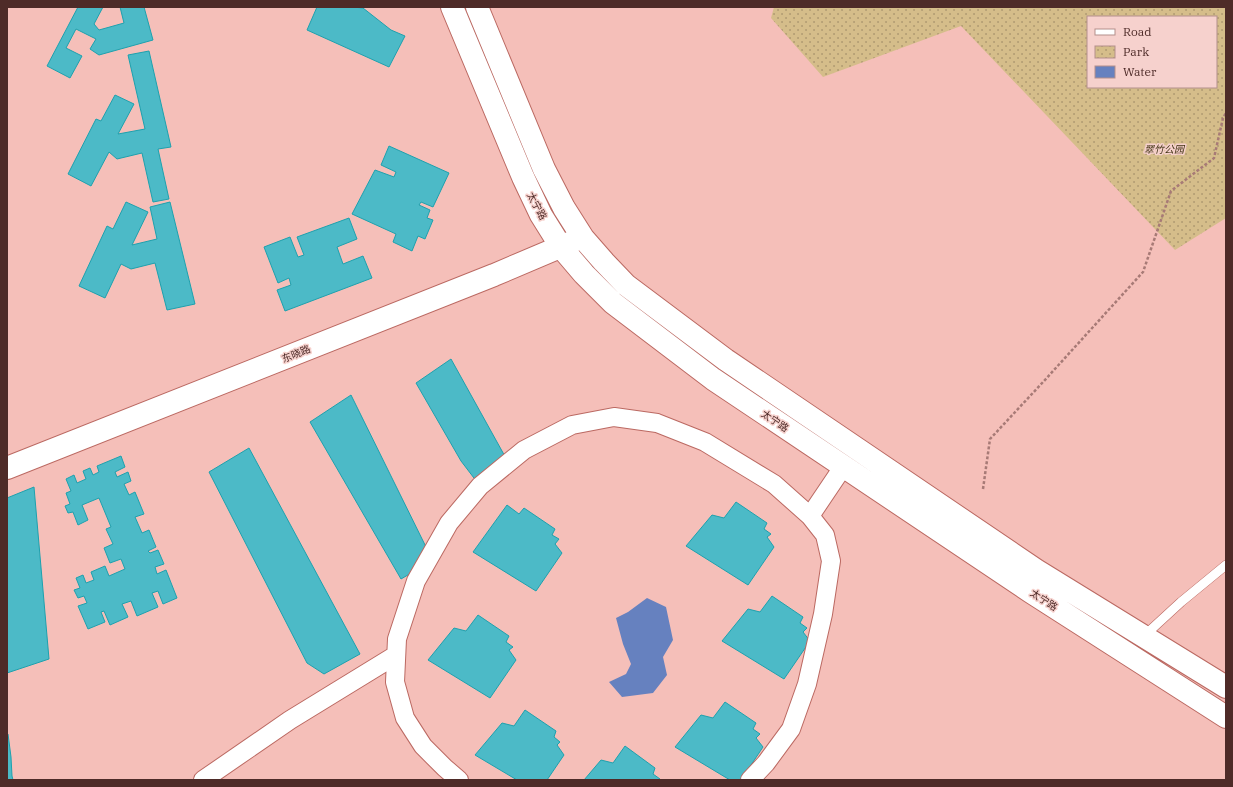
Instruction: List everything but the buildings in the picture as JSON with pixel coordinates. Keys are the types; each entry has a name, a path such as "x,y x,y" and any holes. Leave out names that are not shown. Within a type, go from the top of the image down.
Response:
{"main road":[{"name":"太宁路","path":"452,7 522,177 541,215 561,247 584,274 614,303 713,379 843,467 1038,596 1226,717"},
{"path":"477,7 544,169 564,208 584,238 626,285 726,360 1036,570 1226,687"},
{"name":"东晓路","path":"7,468 584,238"}],"street":[{"path":"459,780 423,746 405,718 395,682 397,639 416,582 449,523 480,486 524,450 572,425 614,416 657,423 705,442 774,484 810,516 825,535 831,561 823,614 807,684 791,729 766,763 750,780"},
{"path":"810,516 843,467"},
{"path":"203,780 290,720 396,655"}],"lane":[{"path":"1144,637 1181,602 1226,565"}],"path":[{"path":"983,489 990,439 1143,272 1171,191 1214,158 1223,118 1226,113"}],"green space":[{"name":"翠竹公园","path":"774,7 1226,7 1226,218 1175,250 961,26 823,77 771,18"}],"water":[{"path":"647,598 666,607 673,640 663,657 667,675 653,693 622,697 609,682 626,674 631,664 623,644 616,618 628,612"}]}
